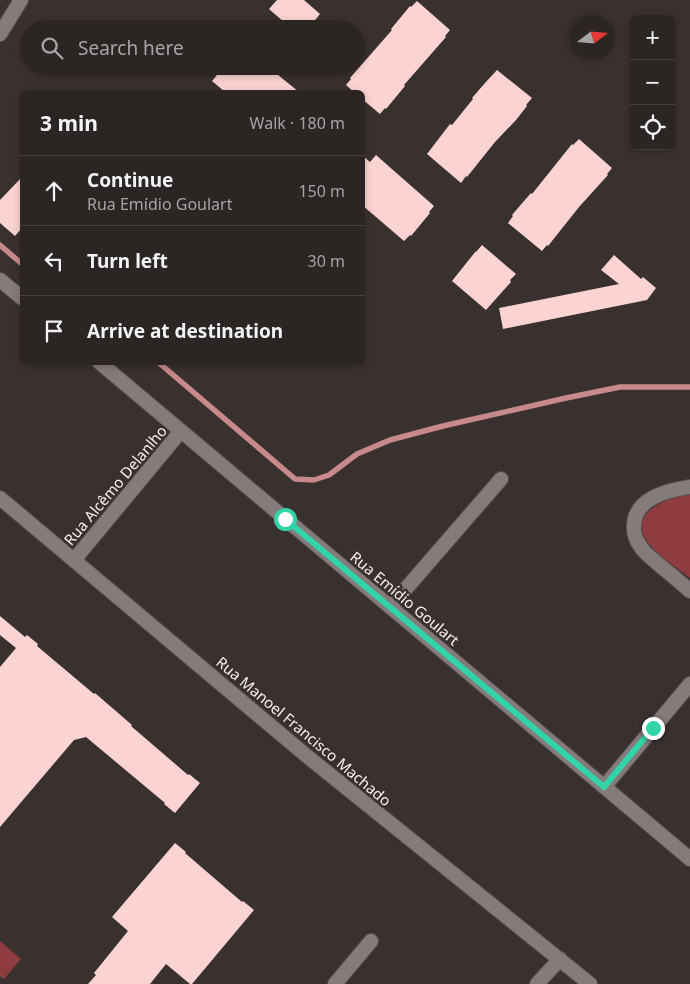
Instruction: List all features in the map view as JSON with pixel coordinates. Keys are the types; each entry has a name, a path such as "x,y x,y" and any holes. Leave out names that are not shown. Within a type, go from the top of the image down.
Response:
{"street":[{"path":"0,34 21,0"},
{"path":"0,280 20,296"},
{"name":"Rua Emídio Goulart","path":"103,365 690,859"},
{"name":"Rua Alcêmo Delanlho","path":"74,560 181,431"},
{"path":"390,607 501,479"},
{"path":"690,487 656,496 644,504 638,511 634,521 634,532 637,541 644,551 690,591"},
{"name":"Rua Manoel Francisco Machado","path":"0,498 308,757 590,984"},
{"path":"604,787 690,684"},
{"path":"335,984 371,942"},
{"path":"537,984 560,959"}],"shaded area":[{"path":"690,494 690,578 669,563 651,546 643,535 641,525 644,517 650,510 659,504 669,499"},
{"path":"0,941 21,959 4,979 0,976"}],"building":[{"path":"277,0 304,0 320,14 315,20 282,20 269,9"},
{"path":"417,1 450,30 380,114 365,102 365,90 352,90 346,85 353,75 365,75 365,61"},
{"path":"497,70 532,98 516,120 461,183 427,154 450,124 452,125 472,98"},
{"path":"217,75 278,75 297,90 223,90 212,81"},
{"path":"579,139 612,168 542,251 508,223 512,215 532,194 572,144"},
{"path":"376,155 434,206 411,236 404,241 365,208 365,158 370,162"},
{"path":"20,179 20,230 15,236 0,223 0,200"},
{"path":"482,245 516,274 486,310 452,281"},
{"path":"614,255 641,279 643,277 656,288 647,300 503,329 499,308 619,284 601,270"},
{"path":"0,616 25,637 27,635 38,644 37,646 95,693 188,775 200,783 175,813 86,737 74,740 0,827 0,667 16,648 0,635"},
{"path":"175,843 242,902 254,910 192,984 166,964 150,984 88,984 96,975 94,973 128,931 112,917"}],"waterway":[{"path":"0,245 20,262"},
{"path":"162,365 295,479 314,480 329,475 357,454 390,440 443,426 620,387 690,387"}],"route":[{"path":"285,519 604,787 653,728"}]}
